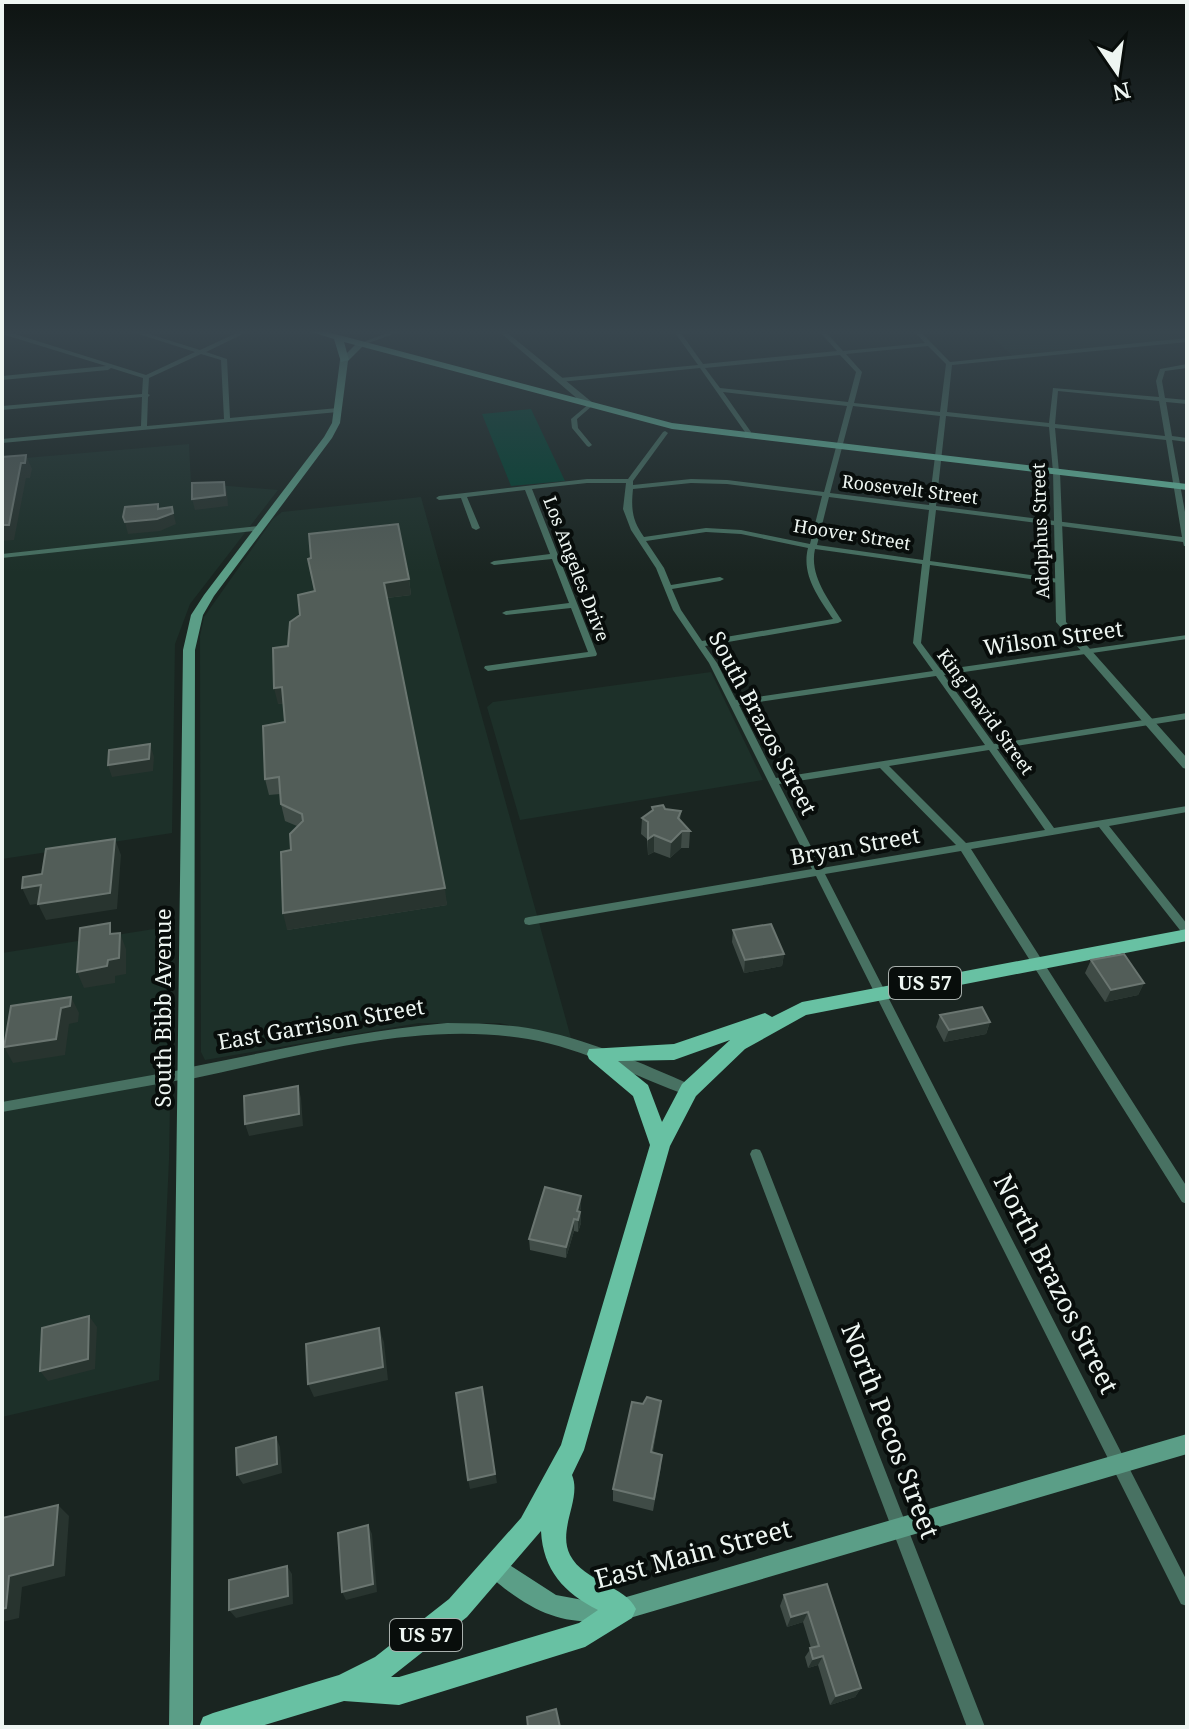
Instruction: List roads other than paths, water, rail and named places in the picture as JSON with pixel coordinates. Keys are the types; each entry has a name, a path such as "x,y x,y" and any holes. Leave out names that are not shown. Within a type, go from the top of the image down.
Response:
{"main road":[{"name":"South Bibb Avenue","path":"181,1727 189,650 197,615 328,438 338,411"},
{"path":"612,411 672,426 746,436 1183,486"},
{"name":"US 57","path":"213,1727 344,1687 418,1642 497,1568 530,1527 572,1450 660,1145 689,1090 738,1044 802,1009 1187,933"},
{"path":"596,1054 674,1052 802,1009"},
{"path":"596,1054 641,1091 660,1145"},
{"name":"East Main Street","path":"497,1568 535,1597 562,1611 585,1613 623,1609 1187,1444"},
{"path":"344,1687 399,1691 585,1634 623,1609 582,1588 566,1574 556,1552 552,1521 572,1450"}],"street":[{"path":"144,428 146,411"},
{"path":"227,411 227,420"},
{"path":"2,441 330,411"},
{"path":"584,411 574,419 575,428 589,445"},
{"path":"733,411 748,432 746,436"},
{"path":"700,644 838,621 810,570 848,411"},
{"path":"923,411 1187,440"},
{"name":"Adolphus Street","path":"1053,411 1061,622 1146,723 1187,765"},
{"path":"1165,411 1183,486 1187,541"},
{"name":"King David Street","path":"943,413 917,643 1052,832"},
{"path":"630,484 665,433"},
{"name":"Roosevelt Street","path":"439,498 528,488 727,482 1187,541"},
{"name":"South Brazos Street","path":"630,484 627,509 641,540 660,568 677,610 734,703 882,991"},
{"name":"Los Angeles Drive","path":"488,668 593,654 528,488"},
{"path":"463,495 476,528"},
{"path":"2,556 259,528"},
{"name":"Hoover Street","path":"641,540 706,530 741,532 814,547 1059,581"},
{"path":"494,563 555,556"},
{"path":"667,588 720,579"},
{"path":"506,613 574,605"},
{"name":"Wilson Street","path":"734,703 1187,637"},
{"path":"773,782 1187,716"},
{"path":"882,765 964,847 1187,1198"},
{"name":"Bryan Street","path":"529,921 1187,809"},
{"path":"1102,824 1187,933"},
{"name":"North Brazos Street","path":"882,991 1187,1598"},
{"name":"East Garrison Street","path":"2,1107 433,1029 469,1028 528,1034 596,1054 689,1090"},
{"name":"North Pecos Street","path":"756,1154 976,1727"}]}
